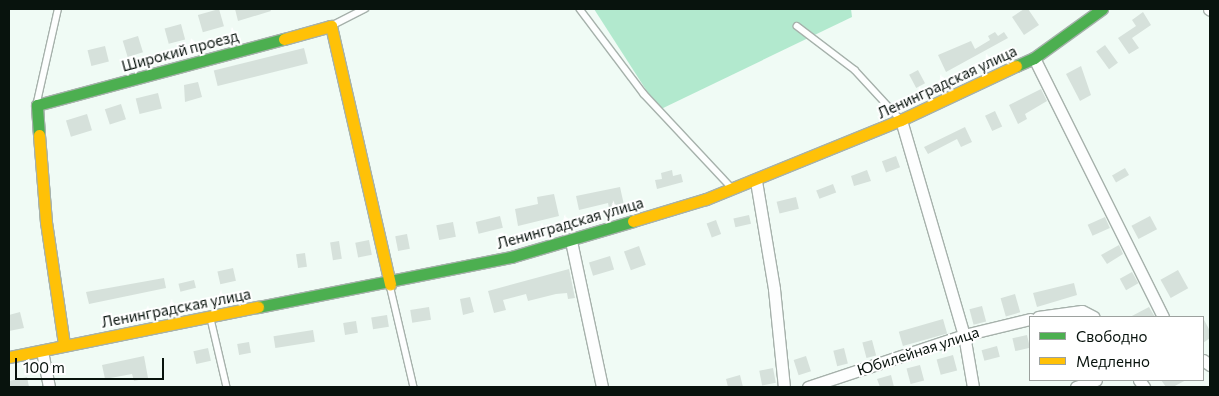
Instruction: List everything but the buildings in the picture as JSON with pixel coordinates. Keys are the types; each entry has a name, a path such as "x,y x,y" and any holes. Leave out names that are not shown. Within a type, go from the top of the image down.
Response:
{"street":[{"name":"Ленинградская улица","path":"9,357 64,344 390,284 571,241 756,181 901,120 1034,58 1102,9"},
{"name":"Широкий проезд","path":"37,105 331,26"},
{"path":"331,26 390,284"},
{"path":"1034,58 1163,316"},
{"path":"37,105 46,222 64,344"},
{"path":"901,120 964,335 973,387"},
{"path":"756,181 774,289 784,387"},
{"path":"571,241 602,387"},
{"path":"1045,316 1082,311 1092,316"},
{"name":"Юбилейная улица","path":"808,387 964,335 1029,319"},
{"path":"42,350 49,387"},
{"path":"1076,387 1093,381"}],"lane":[{"path":"37,105 58,9"},
{"path":"331,26 365,9"},
{"path":"580,9 644,94 733,188"},
{"path":"797,26 855,70 901,120"},
{"path":"390,284 414,387"},
{"path":"211,317 227,387"}],"green space":[{"path":"594,9 851,9 852,17 659,110"}],"traffic: fast":[{"path":"1016,66 1034,58 1102,9"},
{"path":"39,135 37,105 284,39"},
{"path":"258,307 511,257 633,221"}],"traffic: slow":[{"path":"284,39 331,26 390,284"},
{"path":"633,221 706,199 901,120 1016,66"},
{"path":"39,135 46,222 64,344"},
{"path":"9,357 258,307"}]}
